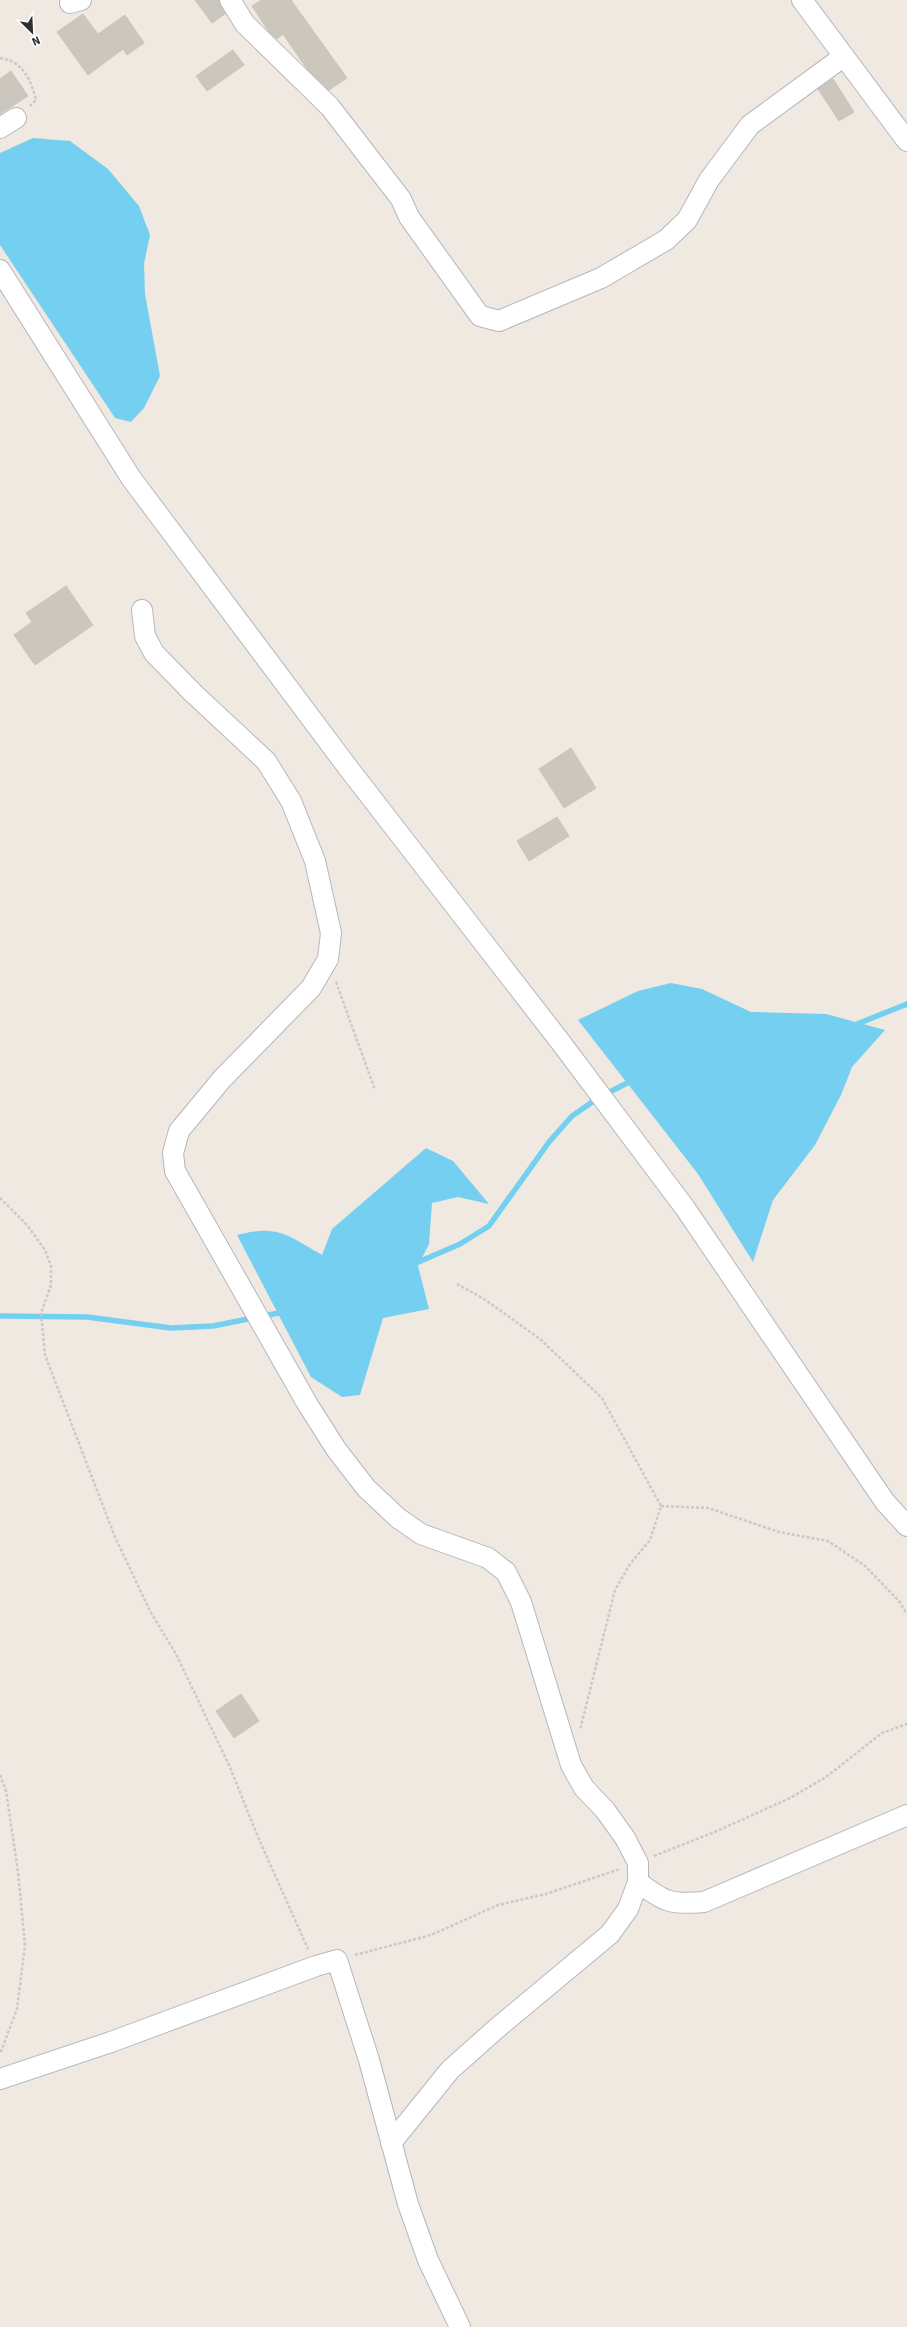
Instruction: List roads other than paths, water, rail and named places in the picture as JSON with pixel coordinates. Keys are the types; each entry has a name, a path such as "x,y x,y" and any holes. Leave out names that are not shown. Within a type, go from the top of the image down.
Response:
{"street":[{"path":"230,0 245,24 330,107 401,199 409,217 480,316 499,321 601,278 666,240 687,220 709,180 750,124 843,57"},
{"path":"802,0 907,141"},
{"path":"0,270 131,478 349,769 558,1038 685,1208 885,1502 907,1526"},
{"path":"142,610 145,636 154,653 193,693 266,761 291,801 315,861 326,902 331,933 328,959 311,988 222,1079 179,1131 173,1153 175,1170 308,1405 336,1449 366,1488 398,1518 421,1534 488,1558 506,1572 521,1602 571,1765 584,1788 605,1810 625,1838 638,1873 657,1897 678,1904 704,1902 907,1815"},
{"path":"390,2143 450,2070 512,2015 610,1934 628,1909 638,1873"},
{"path":"0,2079 111,2042 316,1966 337,1960 369,2060 390,2143 408,2204 428,2260 460,2327"}],"water":[{"path":"33,138 70,141 108,169 139,206 150,235 144,264 145,294 160,376 144,408 131,422 115,418 0,245 0,153"},
{"path":"671,983 702,989 751,1012 826,1014 885,1030 852,1067 841,1095 815,1145 773,1200 753,1262 698,1174 578,1020 638,991"},
{"path":"426,1148 453,1161 489,1204 458,1197 432,1203 429,1244 418,1266 429,1309 383,1318 360,1395 342,1397 311,1377 237,1235 251,1232 273,1231 291,1237 322,1255 332,1229"}],"waterway":[{"path":"852,1026 907,1004"},
{"path":"414,1264 460,1244 489,1226 549,1142 572,1116 598,1098 633,1080"},
{"path":"262,1316 285,1312"},
{"path":"0,1316 87,1317 171,1328 213,1326 253,1318"}]}
